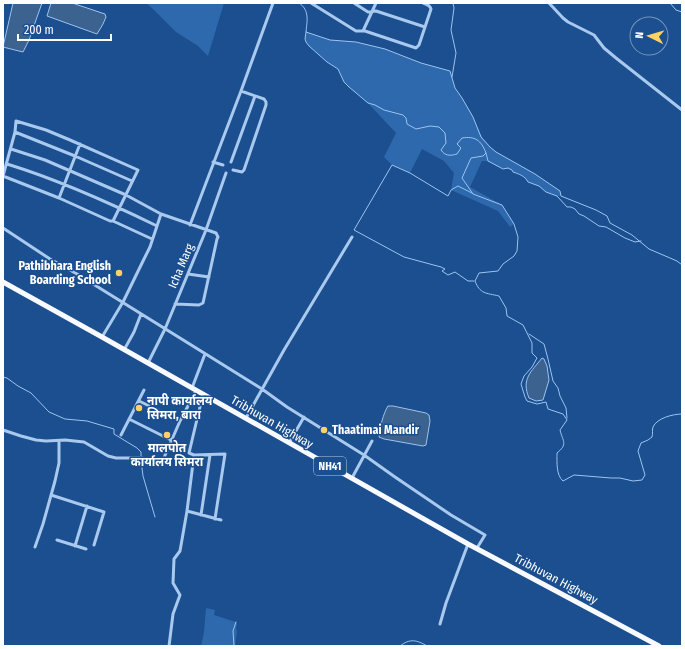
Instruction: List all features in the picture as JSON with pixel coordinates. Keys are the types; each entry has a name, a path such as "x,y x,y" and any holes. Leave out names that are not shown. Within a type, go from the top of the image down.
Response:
{"highway":[{"name":"Tribhuvan Highway","path":"3,282 468,544 659,646"}],"street":[{"path":"190,225 273,3"},
{"path":"311,3 356,31 363,31 416,48 419,45 431,9 429,5 423,3"},
{"path":"354,3 365,10 372,12 376,11 425,27"},
{"path":"363,31 376,3"},
{"path":"549,3 568,22 594,35 604,48 682,110"},
{"path":"225,166 230,173 233,170 242,172 244,170 266,105 265,100 241,90"},
{"name":"Icha Marg","path":"148,363 165,329 206,230 225,166 255,96"},
{"path":"113,221 138,170 80,144 16,120 11,150 3,176 59,198 152,239"},
{"path":"15,132 132,181"},
{"path":"59,198 80,144"},
{"path":"11,150 45,160 126,195 161,214 214,232 218,237 204,301 201,304 175,304"},
{"path":"213,162 225,166 234,166 233,170"},
{"path":"7,164 36,173 119,208 157,226"},
{"path":"102,337 123,302 144,259 161,214"},
{"path":"3,228 50,259 123,302 262,389 364,455 451,515 485,535 478,548"},
{"path":"246,418 352,237"},
{"path":"188,274 209,277"},
{"path":"124,350 142,314"},
{"path":"3,430 46,442 65,440 84,442 108,456 116,458 141,458 152,462 159,462 163,460 194,390 205,354"},
{"path":"121,435 144,390"},
{"path":"203,394 189,453 194,455 225,454 215,519"},
{"path":"139,401 180,421"},
{"path":"289,443 304,417"},
{"path":"129,419 172,440"},
{"path":"35,547 43,524 59,463 59,441"},
{"path":"352,478 372,441"},
{"path":"169,646 173,614 180,595 173,583 174,559 180,551 194,455"},
{"path":"201,515 210,455"},
{"path":"51,495 104,512 94,545"},
{"path":"75,546 87,506"},
{"path":"187,511 221,520"},
{"path":"57,540 86,549"},
{"path":"440,624 446,603 468,544"}],"shaded area":[{"path":"13,3 42,3 29,40 23,52 3,47"},
{"path":"51,3 72,3 105,14 106,17 97,34 47,16"},
{"path":"146,3 224,3 208,56 198,46 176,32"},
{"path":"306,32 330,40 356,42 385,49 421,63 450,71 455,88 473,117 482,137 490,147 560,191 561,196 546,192 539,186 528,182 520,174 513,172 512,170 499,167 487,161 482,161 470,187 502,205 514,224 510,227 498,211 451,190 454,173 444,161 422,149 410,173 392,165 384,157 396,133 368,103 344,82 338,69 327,62 309,46 305,39"},
{"path":"542,358 547,366 549,380 543,400 536,401 529,398 526,386 528,376"},
{"path":"388,406 426,413 429,415 430,421 426,445 423,446 379,437 382,421"},
{"path":"206,608 215,610 214,615 236,622 237,630 235,646 201,646"}],"waterway":[{"path":"299,3 306,12 306,32 330,40 356,42 385,49 421,63 450,71 455,88 473,117 481,137 490,147 560,191 561,196 607,216 610,223 632,235 649,249 677,261 682,265"},
{"path":"452,77 456,53 451,30 454,8 453,3"},
{"path":"670,3 676,10 682,12"},
{"path":"306,32 305,39 309,46 327,62 338,69 344,82 368,103 384,110 403,115 406,118 407,124 416,129 430,126 439,127 445,133 446,143 441,150 444,153 450,155 457,154 461,148 457,144 462,138 474,138 482,145 486,153 483,156 471,158 462,178 473,194 502,205 514,224 518,237 517,251 514,256 503,264 498,271 479,273 475,281 481,291 499,296 506,308 507,316 523,325 532,343 532,353 537,358 532,367 524,376 521,384 527,401 537,404 546,402 548,409 563,414 567,420 560,430 564,445 557,453 558,472 563,481 574,475 620,478 633,481 642,480 645,475 638,451 641,443 652,437 653,427 658,421 670,416 682,414"},
{"path":"486,153 488,161 503,169 508,168 513,172 520,174 528,182 557,196 567,207 575,209 579,214 599,226 606,227 635,242 641,241"},
{"path":"472,193 458,186 451,190 448,196 410,173 392,165 354,230 404,257 441,267 445,269 442,271 448,275 455,272 468,281 474,281"},
{"path":"529,334 544,344 553,381 558,388 566,408 567,418"},
{"path":"3,377 31,393 49,412 65,419 87,421 114,429 114,434 137,448 141,452 141,457"},
{"path":"141,460 143,476 155,517"},
{"path":"234,646 233,631 236,622"},
{"path":"400,646 410,641 420,642 427,646"}],"place":[{"name":"Pathibhara English Boarding School","path":"119,273"},
{"name":"नापी कार्यालय सिमरा, बारा","path":"139,408"},
{"name":"Thaatimai Mandir","path":"324,430"},
{"name":"मालपोत कार्यालय सिमरा","path":"167,435"}]}
